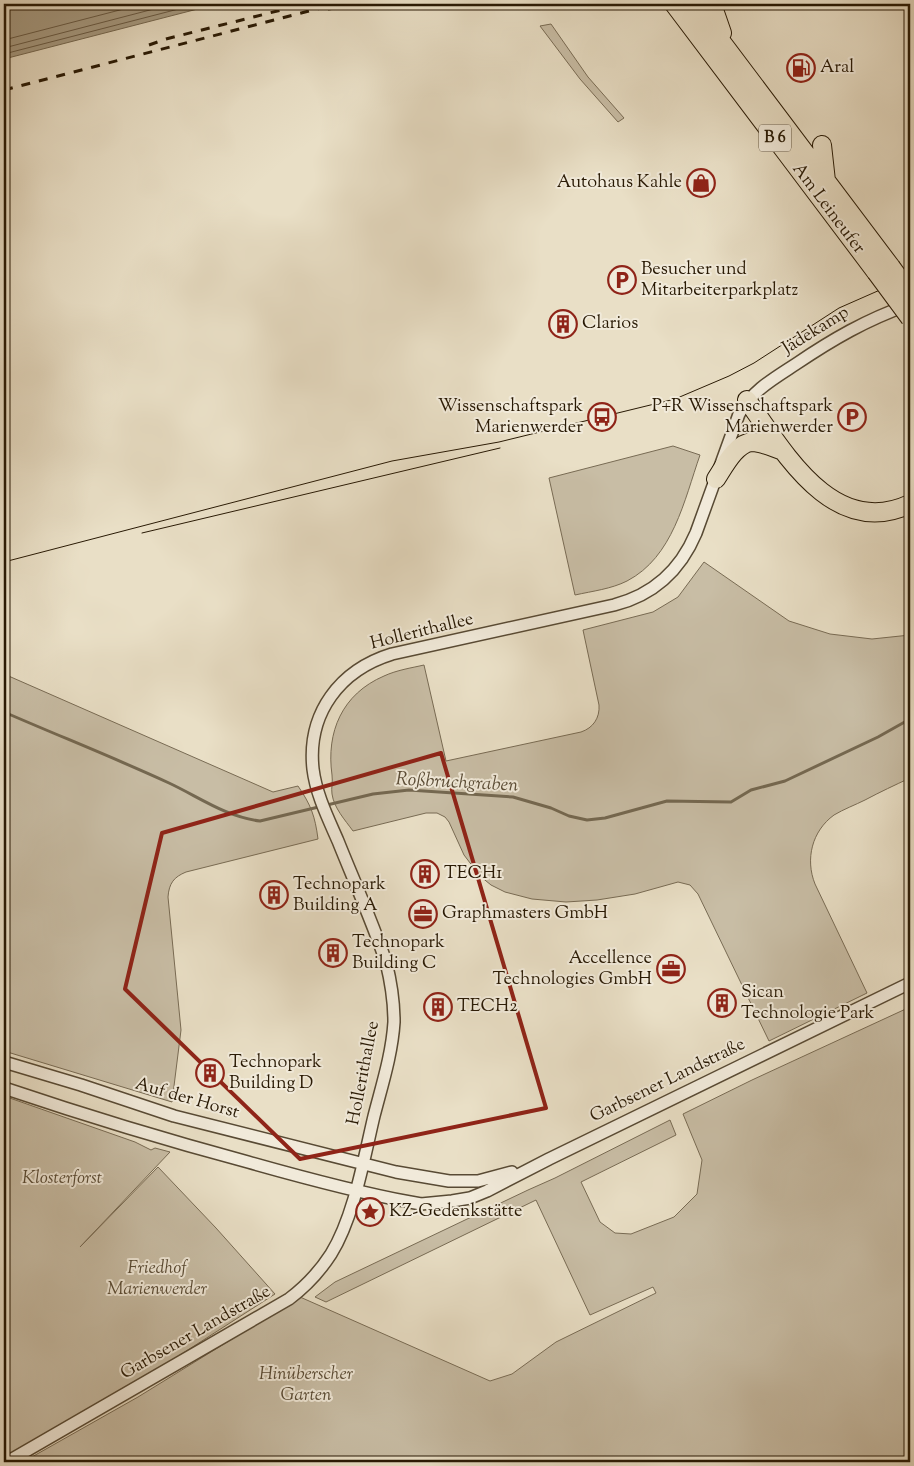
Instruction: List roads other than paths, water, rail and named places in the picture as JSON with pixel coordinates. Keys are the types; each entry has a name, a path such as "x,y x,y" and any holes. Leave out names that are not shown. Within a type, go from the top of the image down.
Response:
{"highway":[{"name":"Am Leineufer","path":"674,4 883,270 910,293"},
{"name":"Am Leineufer","path":"693,4 826,181 883,270 910,318"},
{"path":"712,4 730,54"},
{"path":"822,145 826,181"},
{"path":"747,400 783,451 817,490 831,499 847,507 865,511 882,512 910,504"},
{"path":"716,478 736,451 744,444 752,442 783,451"}],"street":[{"name":"Jädekamp","path":"747,400 760,387 834,338 880,314 910,304"},
{"name":"Hollerithallee","path":"362,1163 391,1047 394,1024 392,993 390,978 381,948 315,782 312,752 315,732 326,704 337,688 350,675 374,660 392,654 614,605 645,593 669,576 687,552 696,533 739,414 747,400"},
{"name":"Garbsener Landstraße","path":"355,1190 416,1203 470,1198 910,983"},
{"name":"Auf der Horst","path":"4,1062 174,1116 362,1163"},
{"path":"4,1088 165,1139 355,1190"},
{"name":"Garbsener Landstraße","path":"7,1462 297,1293 320,1269 340,1235 362,1163 396,1172 449,1181 478,1181 505,1175 549,1159"}],"water":[{"path":"4,4 217,4 4,59"}],"waterway":[{"name":"Roßbruchgraben","path":"4,712 149,774 224,811 260,821 373,794 409,790 513,797 551,808 569,816 587,820 605,818 667,801 731,802 751,790 785,781 878,737 910,719"}],"tram line":[{"path":"4,562 392,461 499,442 675,399 754,363 839,308 889,286 910,280"},
{"path":"142,533 500,448"}],"railway":[{"path":"149,45 305,4"},
{"path":"4,90 336,4"},
{"path":"328,9 362,4"}],"place":[{"name":"Aral","path":"801,68"},
{"name":"Autohaus Kahle","path":"701,183"},
{"name":"Besucher und Mitarbeiterparkplatz","path":"622,280"},
{"name":"Clarios","path":"563,324"},
{"name":"Wissenschaftspark Marienwerder","path":"602,417"},
{"name":"P+R Wissenschaftspark Marienwerder","path":"852,417"},
{"name":"TECH1","path":"425,874"},
{"name":"Technopark Building A","path":"274,895"},
{"name":"Graphmasters GmbH","path":"423,914"},
{"name":"Technopark Building C","path":"333,953"},
{"name":"Accellence Technologies GmbH","path":"671,969"},
{"name":"Sican Technologie Park","path":"722,1003"},
{"name":"TECH2","path":"438,1007"},
{"name":"Technopark Building D","path":"210,1073"},
{"name":"KZ-Gedenkstätte","path":"370,1212"}],"park label":[{"name":"Klosterforst","path":"62,1179"},
{"name":"Friedhof Marienwerder","path":"157,1279"},
{"name":"Hinüberscher Garten","path":"306,1385"}]}
